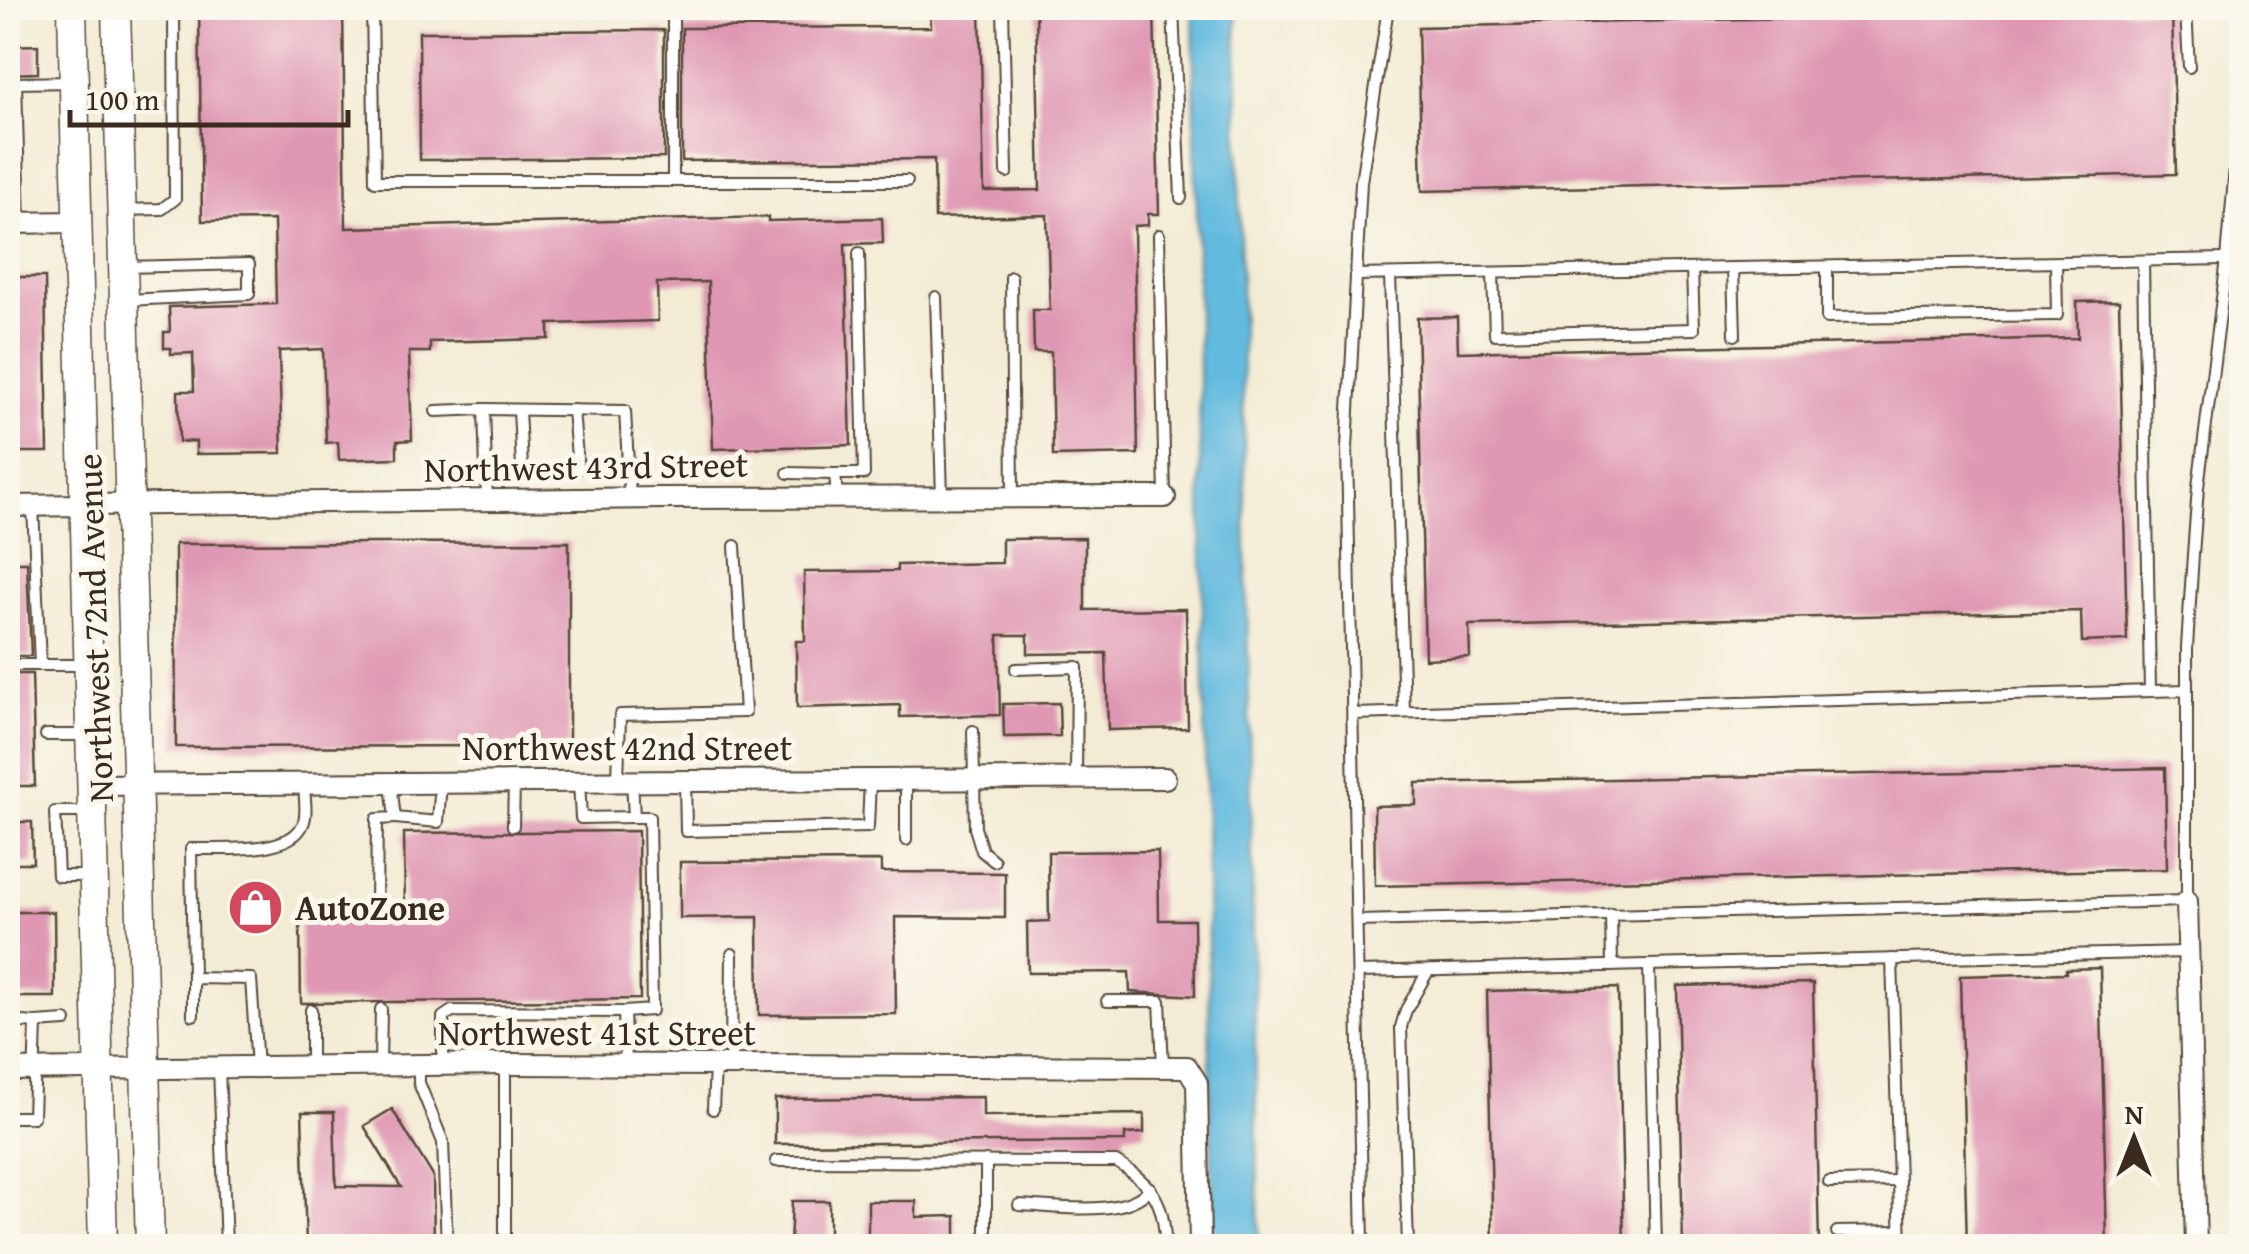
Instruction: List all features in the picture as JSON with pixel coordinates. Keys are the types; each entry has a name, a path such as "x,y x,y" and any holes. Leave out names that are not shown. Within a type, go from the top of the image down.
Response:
{"main road":[{"name":"Northwest 72nd Avenue","path":"72,8 103,1246"},
{"name":"Northwest 72nd Avenue","path":"116,8 150,1246"},
{"path":"77,222 96,216 122,198"}],"street":[{"path":"14,223 77,222"},
{"name":"Northwest 43rd Street","path":"18,506 630,498 1166,497"},
{"name":"Northwest 42nd Street","path":"91,799 136,785 1165,778"},
{"path":"2187,900 2196,1246"},
{"name":"Northwest 41st Street","path":"8,1070 505,1064 1186,1067 1197,1083 1200,1246"}],"lane":[{"path":"10,8 10,38"},
{"path":"122,198 162,209 175,200 174,8"},
{"path":"372,8 376,181 907,181"},
{"path":"672,181 673,8"},
{"path":"1002,8 1007,172"},
{"path":"1173,8 1181,198"},
{"path":"1363,1246 1348,448 1361,182 1388,8"},
{"path":"2186,8 2189,67"},
{"path":"14,223 16,83 74,82"},
{"path":"1357,920 2187,900 2187,690 2198,487 2242,88"},
{"path":"1159,235 1166,497"},
{"path":"788,472 864,474 859,253"},
{"path":"1356,276 2226,259"},
{"path":"2143,261 2150,692"},
{"path":"1827,267 1827,318 2058,316 2056,262"},
{"path":"123,267 250,264 249,294 124,300"},
{"path":"1733,268 1735,335"},
{"path":"1493,273 1496,334 1694,329 1692,269"},
{"path":"1390,275 1404,712"},
{"path":"1011,277 1013,498"},
{"path":"936,297 942,498"},
{"path":"484,409 487,500"},
{"path":"519,410 522,467"},
{"path":"572,410 578,469"},
{"path":"436,411 625,411 630,498"},
{"path":"14,464 40,664"},
{"path":"834,474 837,498"},
{"path":"634,817 625,780 620,715 745,712 735,546"},
{"path":"8,664 87,665"},
{"path":"1016,669 1077,668 1076,778"},
{"path":"1353,714 2187,690"},
{"path":"973,730 975,828 982,851 994,862"},
{"path":"46,735 89,734"},
{"path":"685,780 686,831 868,827 870,779"},
{"path":"906,779 906,840"},
{"path":"444,1065 443,1017 452,1011 652,1010 649,817 581,818 579,781"},
{"path":"376,905 376,819 438,822 441,782"},
{"path":"513,826 514,782"},
{"path":"391,783 395,818"},
{"path":"192,1015 191,850 279,846 297,835 305,820 304,784"},
{"path":"1611,914 1612,966"},
{"path":"1358,972 2188,952"},
{"path":"713,1109 723,1066 732,954"},
{"path":"1892,960 1901,1246"},
{"path":"1649,965 1656,1246"},
{"path":"1408,1246 1401,1027 1428,971"},
{"path":"193,978 251,980 257,1068"},
{"path":"1107,1001 1160,1001 1162,1067"},
{"path":"380,1066 381,1009"},
{"path":"311,1010 311,1067"},
{"path":"624,1012 626,1065"},
{"path":"8,1022 66,1021"},
{"path":"8,1118 33,1117 36,1022"},
{"path":"505,1064 505,1246"},
{"path":"419,1065 419,1083 443,1142 447,1246"},
{"path":"219,1068 226,1246"},
{"path":"776,1161 1116,1162 1150,1188 1164,1216 1164,1246"},
{"path":"986,1162 986,1246"},
{"path":"1829,1182 1899,1181"},
{"path":"1019,1205 1096,1210 1143,1198 1150,1188"},
{"path":"1838,1232 1900,1231"}],"water":[{"path":"1193,8 1236,8 1259,1246 1213,1246"}],"building":[{"path":"199,8 343,8 346,228 768,217 768,221 882,218 883,243 845,244 851,445 713,449 708,282 657,283 658,321 549,324 549,339 430,342 430,352 409,352 412,440 397,441 397,458 339,460 338,442 326,443 323,349 279,351 282,453 196,454 196,441 179,442 178,391 194,391 193,353 171,354 171,348 164,348 164,332 170,332 169,307 276,304 274,220 202,221"},
{"path":"930,8 980,8 984,191 1040,190 1036,8 1154,8 1159,214 1148,214 1148,225 1134,226 1138,454 1053,456 1051,352 1034,352 1033,310 1050,310 1047,215 935,218 934,159 682,161 682,28 931,27"},
{"path":"2172,9 2176,174 1422,191 1418,27"},
{"path":"664,30 664,158 420,160 419,32"},
{"path":"38,45 38,73 8,74 8,46"},
{"path":"8,277 45,277 48,452 8,452"},
{"path":"2119,301 2127,640 2082,642 2081,611 1469,625 1470,657 1425,659 1417,318 1457,317 1458,352 2078,338 2077,302"},
{"path":"1085,538 1085,610 1186,609 1188,728 1108,730 1106,653 1028,654 1028,635 998,635 1000,715 900,717 900,705 797,708 796,641 805,641 804,572 897,571 897,565 1002,563 1002,539"},
{"path":"569,542 569,746 176,747 175,544"},
{"path":"8,562 27,562 31,656 8,656"},
{"path":"8,674 32,674 35,786 8,786"},
{"path":"1059,703 1060,736 1004,737 1003,704"},
{"path":"2165,768 2167,869 1375,886 1374,806 1416,805 1416,783"},
{"path":"8,822 32,822 33,863 8,863"},
{"path":"638,831 640,999 301,1003 300,918 405,917 404,833"},
{"path":"1158,851 1159,920 1194,920 1195,996 1130,992 1129,972 1028,973 1027,922 1049,921 1048,852"},
{"path":"881,861 881,872 1005,873 1005,918 895,917 896,1014 759,1015 758,917 680,918 680,862"},
{"path":"8,912 54,912 55,997 8,997"},
{"path":"2100,968 2107,1246 1967,1246 1960,976 2066,973 2066,969"},
{"path":"1813,983 1819,1246 1683,1246 1677,986"},
{"path":"1618,988 1624,1246 1493,1246 1487,991"},
{"path":"983,1097 983,1116 1144,1114 1144,1133 1125,1134 1125,1141 775,1144 775,1099"},
{"path":"392,1109 433,1176 434,1246 306,1246 302,1112 334,1112 336,1186 401,1187 364,1126"},
{"path":"792,1201 829,1201 829,1246 790,1246"},
{"path":"868,1201 916,1201 916,1217 956,1216 956,1241 868,1246"}],"place":[{"name":"AutoZone","path":"256,908"}]}
